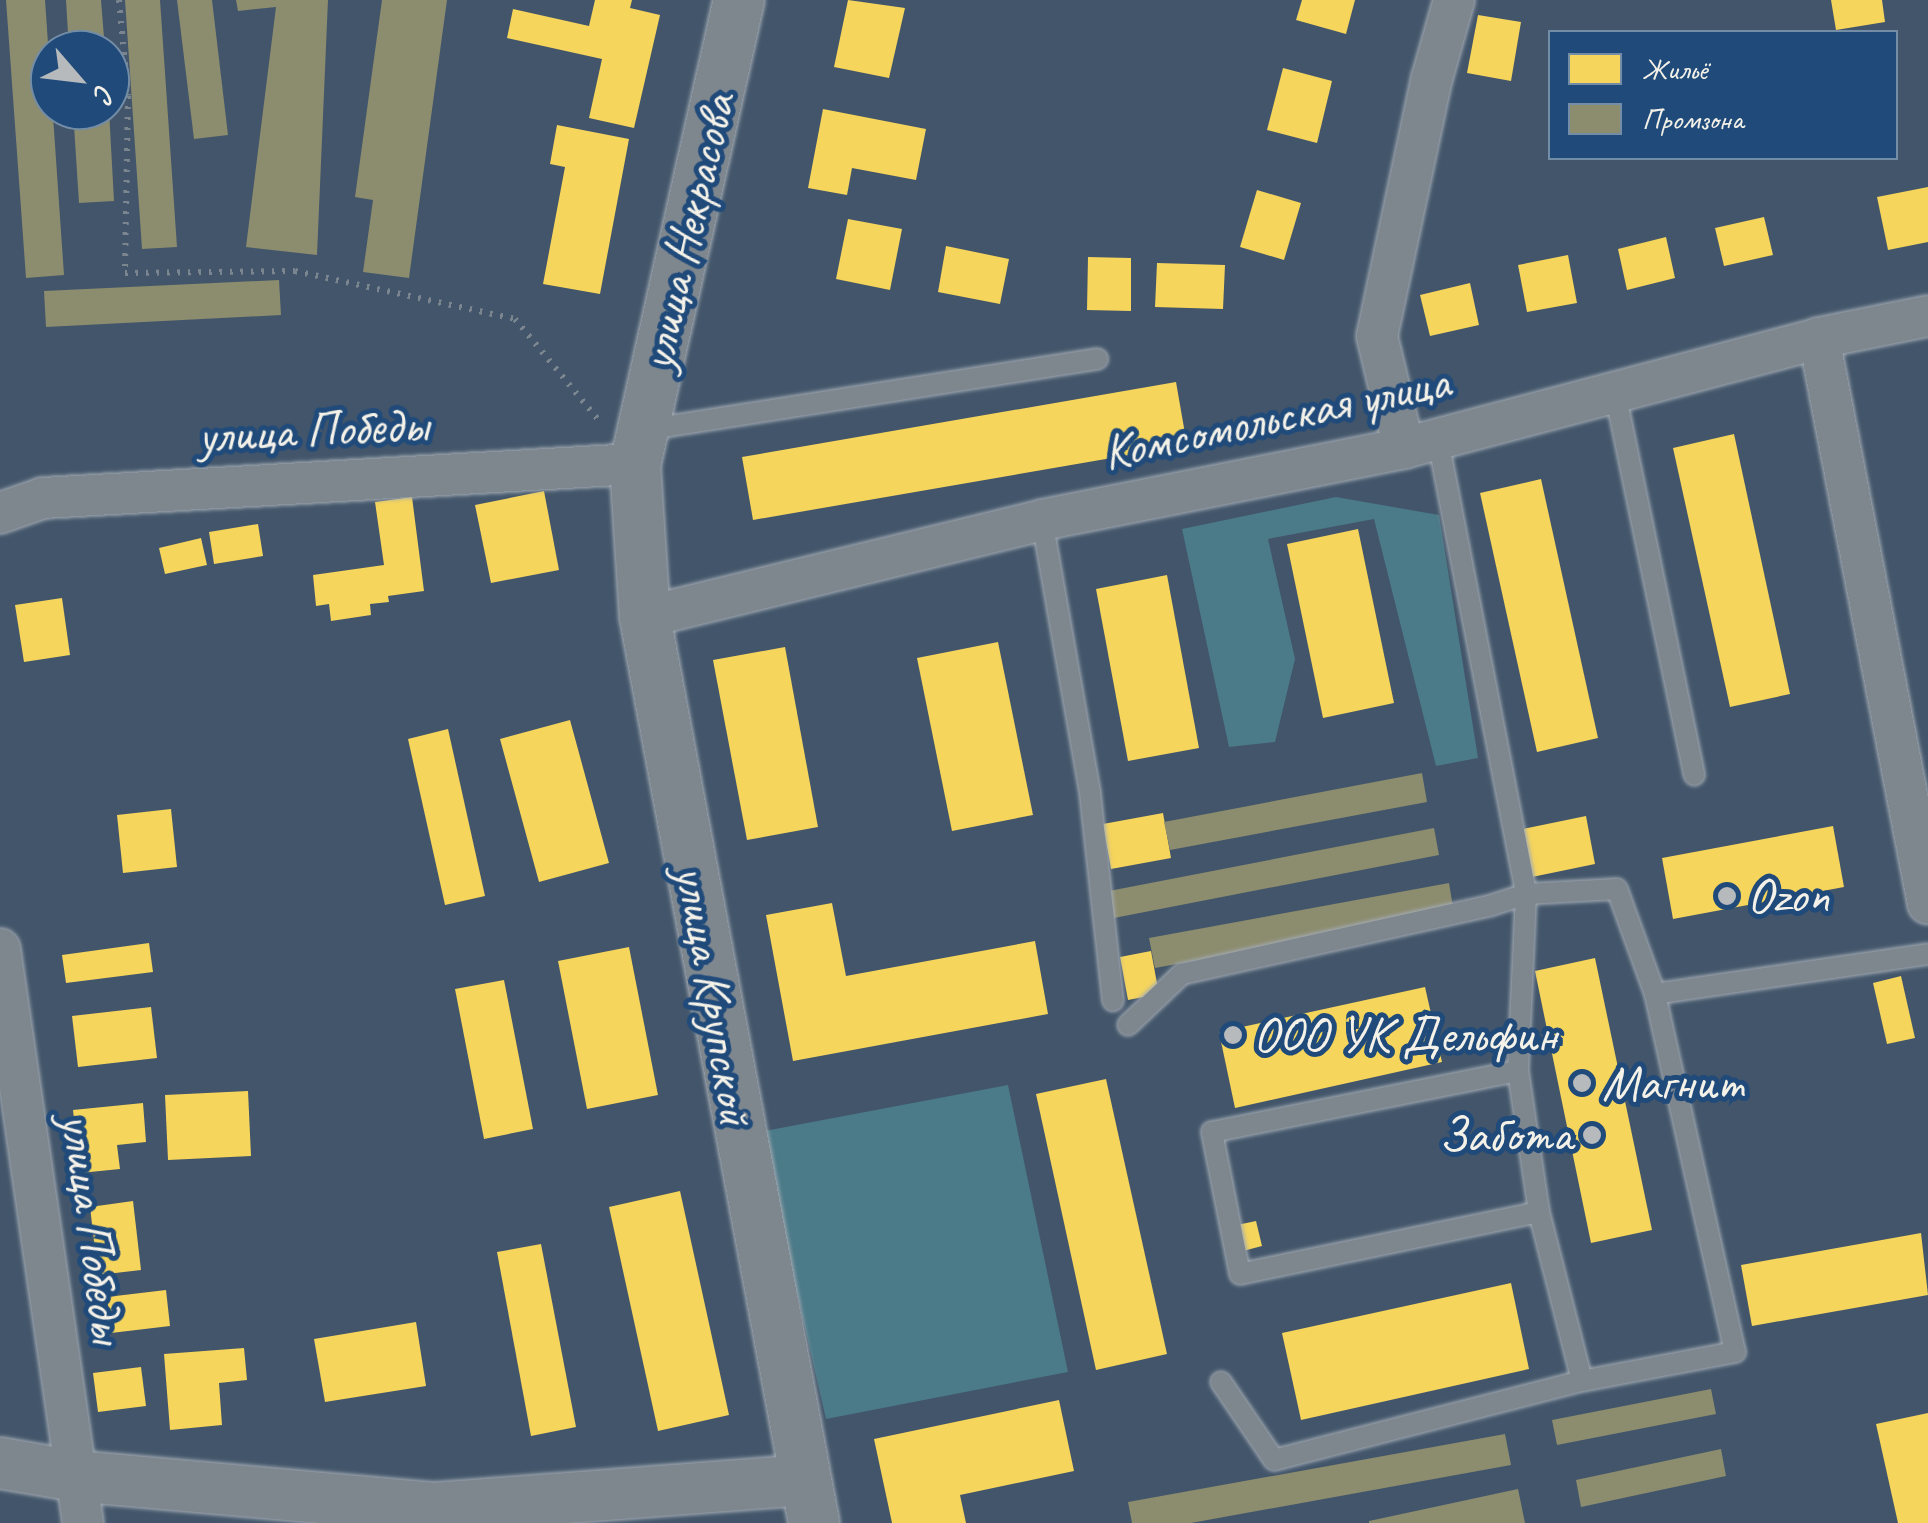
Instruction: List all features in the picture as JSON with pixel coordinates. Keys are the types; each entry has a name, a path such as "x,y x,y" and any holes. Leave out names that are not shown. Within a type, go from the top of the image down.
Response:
{"street":[{"name":"улица Некрасова","path":"639,447 738,0"},
{"path":"1421,444 1376,336 1432,78 1454,0"},
{"name":"Комсомольская улица","path":"644,617 1042,520 1421,444 1819,338 1928,316"},
{"path":"1819,338 1928,904"},
{"name":"улица Победы","path":"0,513 44,498 639,447"},
{"name":"улица Крупской","path":"639,447 644,617 809,1502"},
{"name":"улица Победы","path":"0,949 80,1499"},
{"path":"0,1463 80,1499 434,1508 809,1502"}],"lane":[{"path":"639,447 1098,359"},
{"path":"1614,392 1694,776"},
{"path":"1421,444 1526,894 1518,1071 1539,1212 1582,1381"},
{"path":"1042,520 1090,794 1113,1001"},
{"path":"1128,1025 1182,974 1489,906 1526,894 1616,889 1655,994 1735,1352 1582,1381 1274,1460 1221,1382"},
{"path":"1655,994 1928,954"},
{"path":"1518,1071 1212,1132 1240,1274 1539,1212"}],"path":[{"path":"119,0 128,96 125,272 295,270 515,320 639,447"}],"shaded area":[{"path":"1336,497 1439,515 1478,758 1436,766 1374,519 1268,539 1295,659 1275,742 1229,747 1182,529"},
{"path":"1008,1085 1068,1372 826,1419 760,1132"}],"building: Жильё":[{"path":"595,0 632,0 630,8 660,15 634,128 589,118 602,59 507,38 513,9 589,26"},
{"path":"848,0 905,8 889,78 834,67"},
{"path":"1302,0 1355,0 1346,34 1296,20"},
{"path":"1831,0 1882,0 1885,22 1836,30"},
{"path":"1478,15 1521,22 1511,81 1467,73"},
{"path":"1283,68 1332,81 1317,143 1267,130"},
{"path":"823,109 926,129 916,180 852,168 847,195 808,188"},
{"path":"557,125 629,139 600,294 543,284 565,167 550,164"},
{"path":"1928,187 1928,242 1888,250 1877,197"},
{"path":"1257,190 1301,203 1284,260 1240,247"},
{"path":"1764,217 1773,255 1724,266 1715,228"},
{"path":"848,219 902,229 890,290 836,279"},
{"path":"1666,237 1675,278 1627,290 1618,249"},
{"path":"946,246 1009,259 1000,304 938,292"},
{"path":"1568,255 1577,303 1527,312 1518,265"},
{"path":"1088,257 1131,258 1131,311 1087,310"},
{"path":"1157,263 1225,265 1223,309 1155,307"},
{"path":"1470,283 1479,325 1430,336 1420,295"},
{"path":"1176,382 1187,445 753,520 742,457"},
{"path":"1734,434 1790,694 1730,707 1673,448"},
{"path":"1541,479 1598,738 1537,752 1480,493"},
{"path":"544,491 559,570 491,583 475,505"},
{"path":"412,497 424,591 388,596 389,602 370,604 371,615 331,621 329,604 316,606 313,575 384,565 375,502"},
{"path":"258,524 263,556 214,564 209,532"},
{"path":"1358,529 1394,703 1323,718 1287,544"},
{"path":"201,538 207,565 165,574 159,548"},
{"path":"1167,575 1199,748 1128,761 1096,589"},
{"path":"62,598 70,655 24,662 15,605"},
{"path":"998,642 1033,815 952,831 917,658"},
{"path":"785,647 818,827 747,840 713,660"},
{"path":"570,720 609,863 539,882 500,739"},
{"path":"448,729 485,896 445,905 408,739"},
{"path":"171,809 177,867 123,873 117,815"},
{"path":"1163,813 1171,858 1111,869 1103,824"},
{"path":"1586,816 1595,864 1532,877 1523,829"},
{"path":"1833,826 1844,887 1673,919 1662,858"},
{"path":"832,903 846,976 1035,941 1048,1014 793,1061 766,915"},
{"path":"149,943 153,972 66,983 62,955"},
{"path":"629,947 658,1095 587,1109 558,961"},
{"path":"1151,951 1159,994 1128,1000 1120,957"},
{"path":"1595,958 1652,1230 1591,1243 1535,971"},
{"path":"1901,976 1915,1038 1887,1044 1873,983"},
{"path":"504,980 533,1129 484,1139 455,989"},
{"path":"1425,987 1442,1062 1235,1108 1219,1032"},
{"path":"151,1007 157,1058 78,1067 72,1016"},
{"path":"1106,1079 1167,1354 1096,1370 1036,1094"},
{"path":"248,1091 251,1156 168,1160 165,1095"},
{"path":"143,1103 146,1142 117,1145 120,1169 80,1173 73,1110"},
{"path":"680,1191 729,1415 658,1431 609,1207"},
{"path":"133,1201 141,1270 98,1275 90,1207"},
{"path":"1256,1221 1262,1246 1243,1251 1237,1225"},
{"path":"1921,1233 1928,1295 1752,1326 1741,1265"},
{"path":"541,1244 576,1427 531,1436 497,1252"},
{"path":"1511,1283 1529,1369 1301,1420 1282,1333"},
{"path":"166,1290 170,1326 111,1333 107,1297"},
{"path":"416,1322 426,1386 325,1402 314,1339"},
{"path":"244,1348 247,1380 219,1383 222,1425 170,1430 164,1354"},
{"path":"141,1367 146,1406 98,1412 93,1373"},
{"path":"1059,1400 1074,1471 960,1495 966,1523 892,1523 874,1439"},
{"path":"1928,1413 1928,1523 1898,1523 1876,1424"}],"building: Промзона":[{"path":"6,0 45,0 47,30 30,30 30,130 54,130 64,275 26,278"},
{"path":"66,0 101,0 103,30 68,30"},
{"path":"125,0 160,0 177,247 142,249"},
{"path":"177,0 212,0 228,135 194,139"},
{"path":"236,0 328,0 317,255 246,247 276,7 238,11"},
{"path":"382,0 447,0 409,278 363,272 373,200 355,197"},
{"path":"74,130 110,130 114,201 79,203"},
{"path":"279,280 281,315 46,327 44,291"},
{"path":"1422,773 1427,802 1170,850 1164,822"},
{"path":"1434,828 1439,855 1114,918 1109,891"},
{"path":"1449,883 1454,913 1155,968 1149,938"},
{"path":"1711,1389 1716,1414 1557,1445 1552,1420"},
{"path":"1505,1434 1511,1465 1191,1523 1132,1523 1128,1502"},
{"path":"1721,1449 1726,1476 1581,1507 1576,1480"},
{"path":"1518,1489 1525,1523 1369,1523 1369,1521"}],"place":[{"name":"Ozon","path":"1727,896"},
{"name":"ООО УК Дельфин","path":"1233,1035"},
{"name":"Магнит","path":"1582,1083"},
{"name":"Забота","path":"1592,1135"}]}
